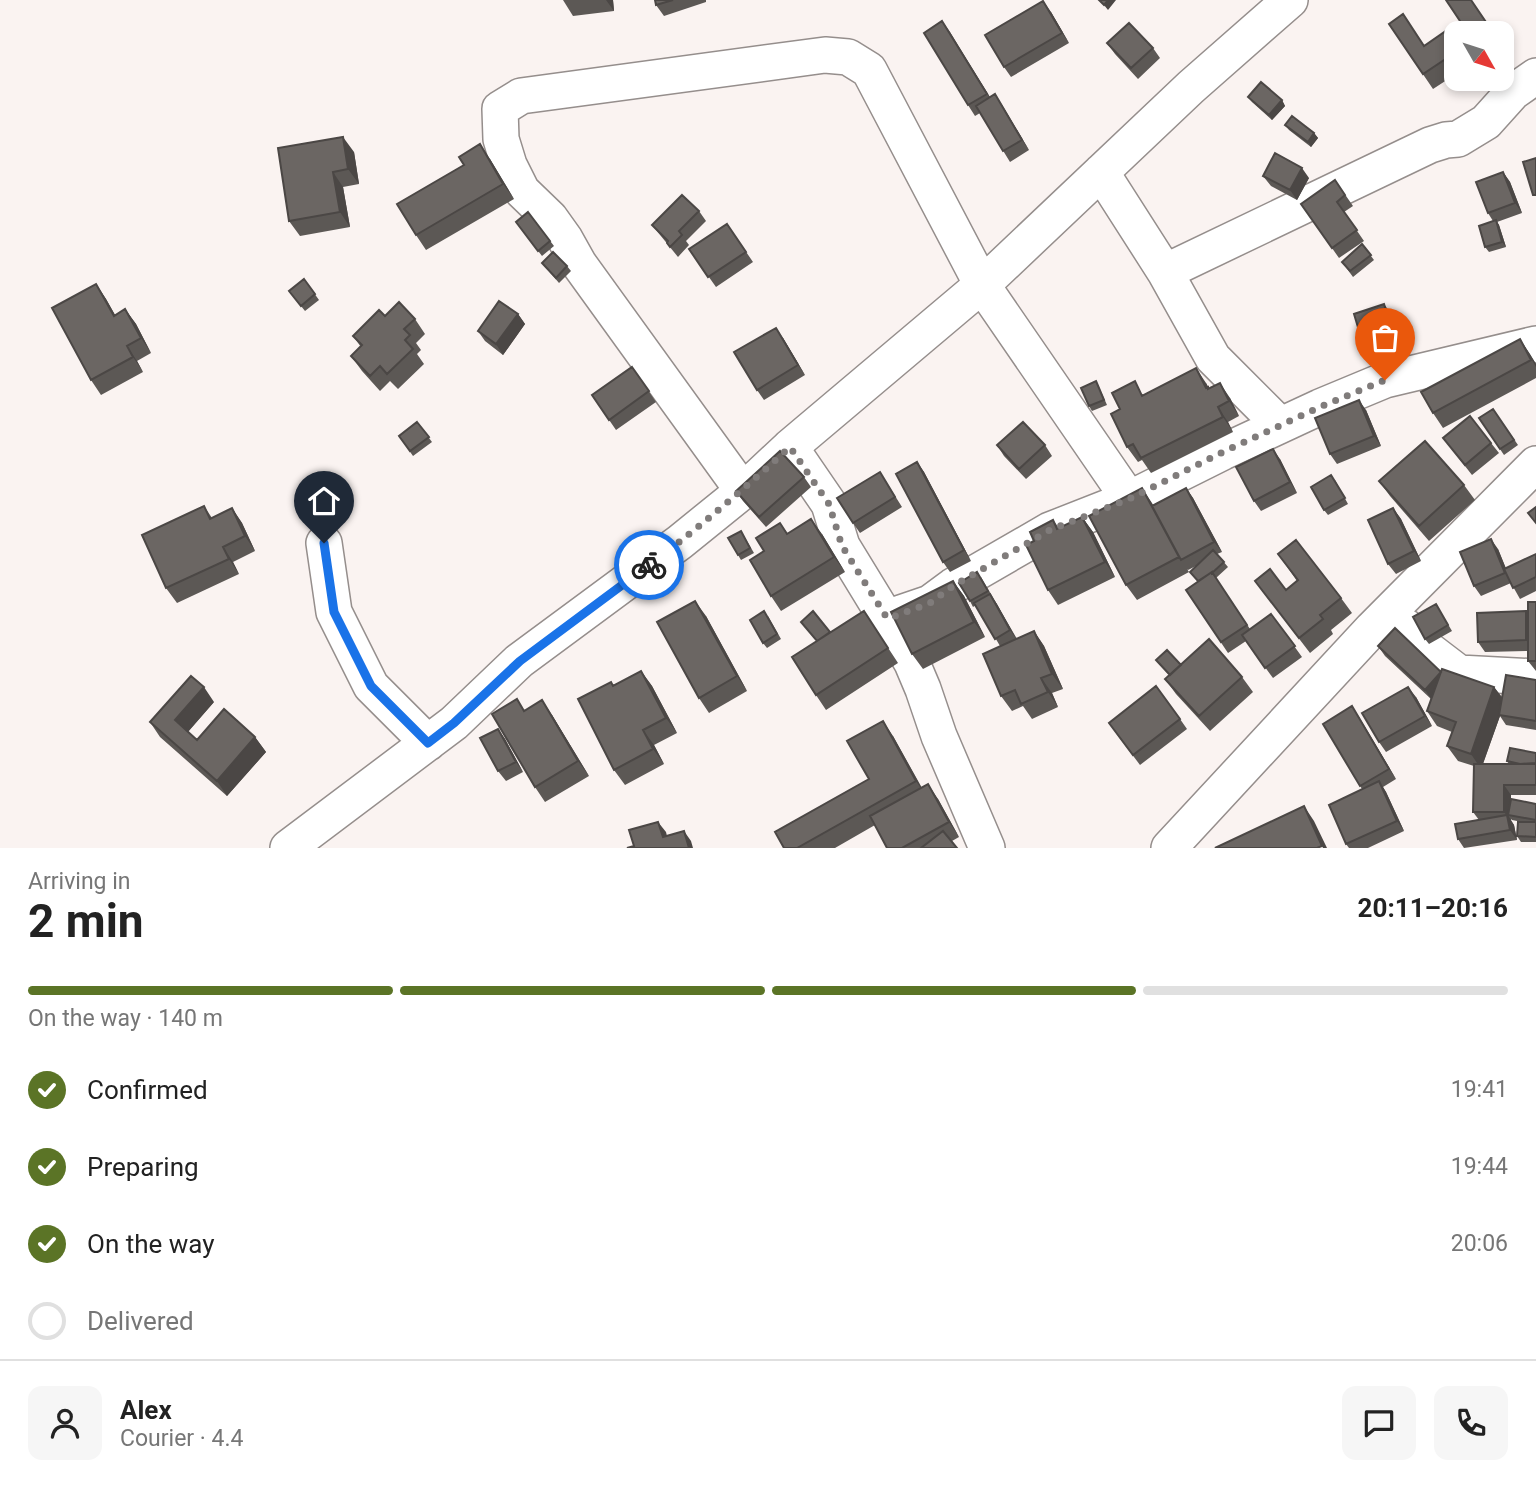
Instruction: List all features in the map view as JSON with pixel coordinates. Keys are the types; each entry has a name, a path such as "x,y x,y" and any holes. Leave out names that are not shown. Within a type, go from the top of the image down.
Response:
{"street":[{"path":"288,848 454,723 520,661 680,542 743,491 790,447 982,285 1191,88 1290,0"},
{"path":"743,491 579,264 550,218 522,191 509,165 501,139 500,109 521,96 825,55 848,57 869,70 982,285 1129,499"},
{"path":"1165,272 1430,145 1458,139 1486,122 1513,92 1536,76"},
{"path":"1101,172 1165,272 1213,358 1280,425"},
{"path":"887,618 930,603 953,586 1050,530 1129,499 1280,425 1385,380 1536,344"},
{"path":"790,447 829,504 842,546 912,663 939,736 987,848"},
{"path":"1169,848 1372,629 1536,464"},
{"path":"324,543 334,612 371,686 428,743"},
{"path":"1372,629 1406,627 1421,644 1459,673 1536,677"}],"building":[{"path":"655,0 673,0 656,5"},
{"path":"1446,0 1471,0 1485,21 1460,21"},
{"path":"1043,1 1062,33 1004,67 985,35"},
{"path":"1403,14 1424,46 1444,32 1444,60 1423,74 1389,24"},
{"path":"942,21 987,94 968,105 924,33"},
{"path":"1129,23 1153,48 1131,68 1107,43"},
{"path":"1261,82 1282,100 1269,115 1248,97"},
{"path":"995,94 1022,140 1003,151 976,106"},
{"path":"1292,116 1314,133 1308,142 1285,125"},
{"path":"343,137 348,169 333,172 340,212 289,221 278,148"},
{"path":"480,144 503,184 416,235 397,204 464,165 459,157"},
{"path":"1275,153 1302,168 1290,190 1263,176"},
{"path":"1536,158 1536,195 1533,195 1523,162"},
{"path":"1503,172 1515,203 1488,213 1476,182"},
{"path":"1335,180 1345,195 1337,202 1357,230 1332,248 1301,204"},
{"path":"682,195 699,211 679,231 682,235 670,247 668,241 652,225"},
{"path":"528,212 550,241 538,251 516,222"},
{"path":"1496,220 1502,242 1485,247 1479,226"},
{"path":"727,224 746,252 708,277 689,249"},
{"path":"1362,244 1371,255 1350,271 1342,262"},
{"path":"553,252 567,266 556,278 542,263"},
{"path":"304,279 315,294 301,306 289,291"},
{"path":"96,284 114,316 125,309 141,338 127,346 133,357 91,380 52,308"},
{"path":"499,301 518,314 496,344 478,331"},
{"path":"399,302 415,319 404,329 410,335 405,340 413,349 387,374 380,366 370,376 351,356 362,345 353,336 379,310 385,316"},
{"path":"1384,304 1393,334 1363,344 1354,314"},
{"path":"776,328 798,365 757,390 734,352"},
{"path":"1520,339 1531,360 1433,413 1421,392"},
{"path":"632,367 649,391 609,420 592,395"},
{"path":"1196,368 1206,388 1220,383 1229,401 1218,407 1223,417 1141,458 1133,444 1127,447 1111,414 1120,409 1112,393 1135,381 1142,396"},
{"path":"1096,381 1104,400 1089,406 1081,388"},
{"path":"1359,400 1374,436 1330,454 1315,418"},
{"path":"1493,409 1514,440 1500,449 1479,418"},
{"path":"1470,416 1491,443 1465,465 1443,438"},
{"path":"417,422 429,437 410,451 399,436"},
{"path":"1023,422 1045,445 1019,469 997,445"},
{"path":"1425,441 1464,485 1419,526 1379,481"},
{"path":"1273,449 1290,482 1254,501 1236,467"},
{"path":"780,451 804,477 759,517 736,491"},
{"path":"917,462 964,550 943,562 896,474"},
{"path":"880,472 895,497 853,523 837,498"},
{"path":"1331,475 1345,498 1324,510 1311,487"},
{"path":"1142,488 1179,557 1126,585 1089,516"},
{"path":"1186,488 1214,542 1181,560 1152,506"},
{"path":"204,506 210,519 232,508 245,536 223,547 229,559 166,588 142,535"},
{"path":"1536,507 1536,523 1528,513"},
{"path":"1393,508 1414,551 1388,564 1368,520"},
{"path":"1082,517 1105,562 1048,590 1026,545 1034,541 1030,532 1053,520 1057,529"},
{"path":"811,519 834,557 771,596 750,560 764,551 756,538 780,523 787,534"},
{"path":"741,531 750,548 738,555 728,538"},
{"path":"1491,539 1505,573 1474,586 1460,552"},
{"path":"1296,540 1341,598 1320,615 1323,619 1299,638 1255,581 1270,569 1286,590 1298,580 1278,554"},
{"path":"1213,550 1224,562 1198,581 1190,572"},
{"path":"1536,554 1536,577 1513,588 1504,569"},
{"path":"977,572 988,591 970,601 959,583"},
{"path":"1212,572 1247,625 1221,642 1186,590"},
{"path":"953,581 974,622 912,654 891,612"},
{"path":"990,594 1010,630 995,639 974,603"},
{"path":"695,601 737,676 699,698 657,622"},
{"path":"1528,602 1536,602 1536,661 1528,661"},
{"path":"1436,604 1448,625 1425,639 1413,617"},
{"path":"764,611 777,634 763,643 750,620"},
{"path":"813,611 830,632 817,641 801,622"},
{"path":"864,611 888,648 816,695 792,657"},
{"path":"1526,611 1526,640 1478,642 1477,613"},
{"path":"1271,614 1295,646 1265,668 1242,635"},
{"path":"1395,628 1441,672 1425,690 1378,646"},
{"path":"1034,631 1052,674 1041,678 1048,692 1021,704 1015,690 1001,696 983,654"},
{"path":"1209,639 1242,677 1199,716 1165,679"},
{"path":"1167,650 1181,665 1170,675 1156,660"},
{"path":"1442,669 1494,687 1471,754 1447,746 1456,722 1427,711"},
{"path":"641,671 666,718 643,730 653,749 614,770 578,699 611,682 613,686"},
{"path":"1506,675 1536,680 1536,721 1499,715"},
{"path":"191,676 204,687 175,720 197,740 224,709 255,737 217,781 150,722"},
{"path":"1156,686 1180,719 1133,755 1109,723"},
{"path":"1408,687 1425,716 1379,742 1362,713"},
{"path":"517,699 524,711 542,700 578,761 535,787 492,714"},
{"path":"1352,706 1389,769 1360,786 1323,724"},
{"path":"883,721 916,781 797,848 784,848 775,832 869,779 847,741"},
{"path":"498,729 516,762 498,771 480,738"},
{"path":"1510,748 1536,753 1536,763 1507,761"},
{"path":"1474,764 1536,764 1536,785 1504,785 1504,812 1473,812"},
{"path":"1379,781 1397,821 1346,844 1329,805"},
{"path":"928,784 949,822 902,848 887,848 870,816"},
{"path":"1511,799 1536,804 1536,820 1508,815"},
{"path":"1304,806 1322,846 1215,848"},
{"path":"1507,815 1510,830 1458,839 1455,824"},
{"path":"658,822 663,837 684,831 689,848 627,848 634,846 629,830"},
{"path":"1518,822 1536,822 1536,837 1517,836"},
{"path":"943,831 957,848 921,848"}],"way so far":[{"path":"649,565 743,491 790,447 829,504 842,546 887,618 890,618 930,603 953,586 1050,530 1129,499 1223,452 1385,380"}],"route":[{"path":"324,543 334,612 371,686 428,743 454,723 520,661 649,565"}]}
